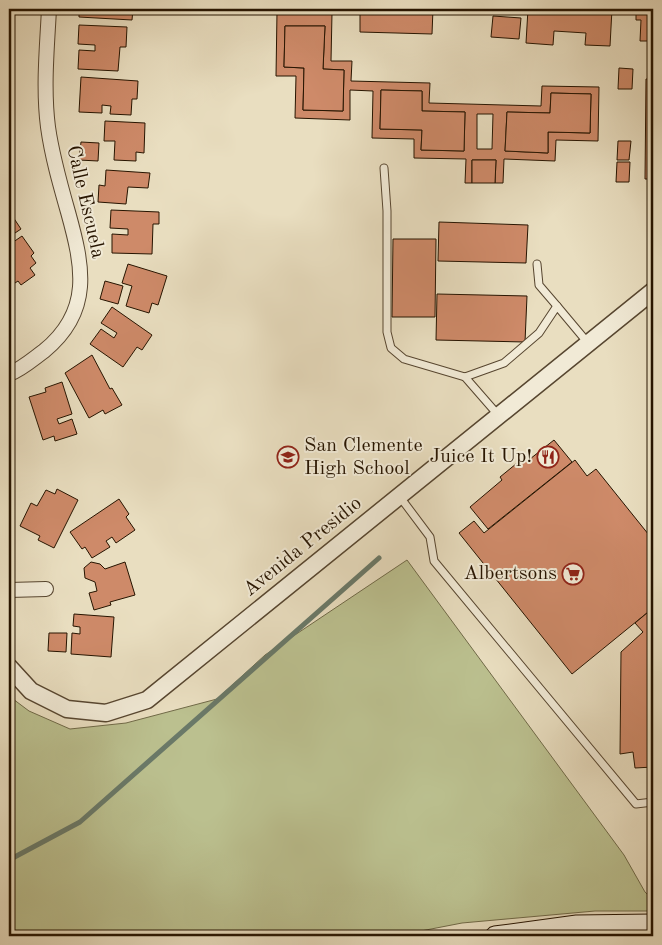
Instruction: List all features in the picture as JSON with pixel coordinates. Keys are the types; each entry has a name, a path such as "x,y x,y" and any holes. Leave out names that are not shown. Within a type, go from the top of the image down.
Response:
{"main road":[{"path":"495,936 576,926 653,924"}],"street":[{"name":"Calle Escuela","path":"9,374 52,345 66,328 79,296 81,282 77,246 55,162 48,126 46,69 49,9"},
{"name":"Avenida Presidio","path":"9,667 31,691 68,709 106,713 146,700 653,291"},
{"path":"9,590 46,589"}],"lane":[{"path":"384,168 387,211 387,332 391,348 404,359 466,377 499,416"},
{"path":"537,264 539,285 589,343"},
{"path":"466,377 504,363 539,333 556,306"},
{"path":"400,496 430,537 434,561 636,804 653,802"}],"green space":[{"path":"407,560 624,855 645,892 653,900 653,911 595,911 462,923 395,936 9,936 9,696 29,711 70,729 126,723 217,699 265,655"}],"building":[{"path":"79,9 133,9 132,20 79,17"},
{"path":"282,9 328,9 328,13 332,13 331,61 352,61 351,81 430,83 429,103 541,106 542,86 599,87 598,141 556,140 555,161 504,159 503,183 495,183 496,160 472,160 472,183 465,183 466,159 414,158 414,139 372,138 373,91 350,90 350,120 295,118 296,76 276,76 277,12 282,12","holes":["285,26 325,26 323,69 344,70 343,111 303,110 304,68 284,67","381,90 422,91 422,111 465,112 464,151 421,150 422,130 380,129","551,93 591,94 590,133 548,132 548,153 505,151 507,112 550,113","477,114 493,114 492,149 477,149"]},
{"path":"360,9 433,9 432,34 360,32"},
{"path":"528,9 612,9 610,46 585,45 586,33 554,31 553,45 526,43"},
{"path":"636,9 653,9 653,41 640,41 641,20 636,20"},
{"path":"493,16 521,18 519,39 491,37"},
{"path":"79,25 127,27 126,47 120,47 118,71 78,69 79,50 95,51 95,45 78,44"},
{"path":"285,26 325,26 323,69 344,70 343,111 303,110 304,68 284,67"},
{"path":"619,68 633,69 632,89 618,89"},
{"path":"81,77 138,81 137,99 132,99 131,115 110,114 111,106 102,105 102,113 79,112"},
{"path":"646,79 653,79 653,179 645,179"},
{"path":"381,90 422,91 422,111 465,112 464,151 421,150 422,130 380,129"},
{"path":"551,93 591,94 590,133 548,132 548,153 505,151 507,112 550,113"},
{"path":"105,121 145,123 144,153 136,152 136,161 114,160 115,141 104,141"},
{"path":"618,141 631,141 629,160 617,160"},
{"path":"81,142 99,143 98,161 79,160"},
{"path":"472,160 496,160 495,183 472,183"},
{"path":"617,162 630,162 629,182 616,182"},
{"path":"106,170 150,173 148,188 128,187 126,204 98,202 99,185 105,186"},
{"path":"111,210 159,212 159,224 153,224 152,254 112,253 112,234 128,235 128,229 110,228"},
{"path":"9,211 21,229 9,237"},
{"path":"439,222 528,225 526,263 438,261"},
{"path":"22,236 34,253 31,256 36,263 30,268 35,275 21,285 18,281 9,287 9,245"},
{"path":"393,239 436,239 435,317 392,317"},
{"path":"128,264 167,276 158,305 152,303 149,313 126,306 132,286 122,283"},
{"path":"105,281 123,286 118,304 100,299"},
{"path":"437,294 527,296 525,342 436,340"},
{"path":"112,307 152,335 142,350 137,347 123,367 90,344 101,329 114,338 117,333 101,323"},
{"path":"92,355 110,389 112,388 122,405 105,414 103,410 89,418 65,373"},
{"path":"62,382 72,414 57,419 59,424 72,419 77,434 55,441 54,436 43,440 29,397 46,392 45,388"},
{"path":"554,440 572,462 488,529 470,507 502,480 500,477 527,455 530,459"},
{"name":"Albertsons","path":"575,460 587,476 596,469 653,540 653,608 572,674 459,533 474,521 484,533"},
{"path":"57,489 78,500 54,548 38,540 40,536 20,526 31,503 37,506 46,490 55,494"},
{"path":"119,499 129,514 126,517 135,530 116,543 112,537 106,541 110,547 92,558 85,547 82,549 70,532"},
{"path":"91,562 100,564 105,569 125,562 135,595 110,602 111,605 94,610 89,593 97,591 95,582 85,578 84,568"},
{"path":"653,608 653,767 635,768 633,752 620,754 621,652 643,632 635,623"},
{"path":"74,614 114,617 111,657 71,654 72,633 80,634 80,627 73,626"},
{"path":"49,633 67,633 66,652 48,651"}],"waterway":[{"path":"9,860 80,822 379,558"}],"place":[{"name":"San Clemente High School","path":"288,457"},
{"name":"Juice It Up!","path":"548,457"},
{"name":"Albertsons","path":"573,574"}]}
